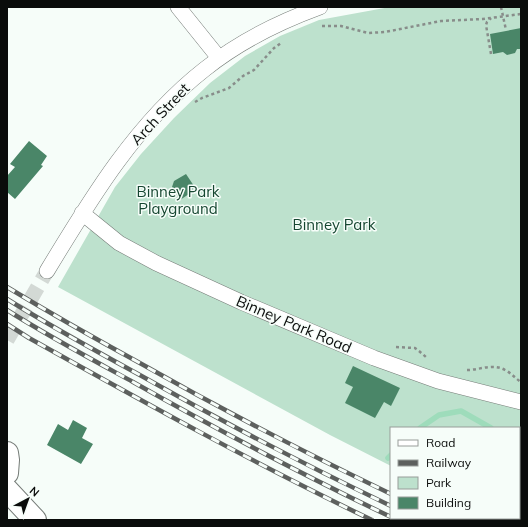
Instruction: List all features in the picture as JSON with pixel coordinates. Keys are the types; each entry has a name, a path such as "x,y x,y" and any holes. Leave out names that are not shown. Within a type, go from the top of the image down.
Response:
{"street":[{"path":"178,7 219,58"},
{"name":"Arch Street","path":"47,272 82,213 125,151 151,120 182,89 219,58 234,48 275,25 320,7"},
{"name":"Binney Park Road","path":"82,213 119,243 156,263 241,302 374,358 431,378 521,402"},
{"path":"7,453 7,473"},
{"path":"7,490 35,520"}],"path":[{"path":"501,7 506,30"},
{"path":"320,26 341,26 368,33 385,32 441,21 492,18 517,14 521,15"},
{"path":"491,54 486,25 492,18"},
{"path":"192,103 229,88 243,76 254,70 274,48 283,42"},
{"path":"392,346 415,348 430,359"},
{"path":"465,370 497,366 510,373 521,382"}],"green space":[{"name":"Binney Park","path":"390,7 521,7 521,520 505,519 520,519 520,427 390,427 390,465 330,435 58,287 115,187 141,154 174,118 210,83 245,56 280,36 319,20"}],"building":[{"path":"521,28 521,49 517,49 515,53 507,55 503,52 493,54 490,34"},
{"path":"29,141 47,156 41,165 43,166 15,199 7,192 7,176 15,167 10,164"},
{"path":"186,174 194,186 192,192 180,200 172,187 174,181"},
{"path":"353,366 400,388 391,406 384,402 375,418 345,403 353,387 345,383"},
{"path":"73,420 87,428 82,438 93,444 81,464 47,445 58,424 68,430"}],"waterway":[{"path":"421,427 439,415 461,411 489,427"}],"tunnel":[{"path":"7,340 47,271"}],"railway":[{"path":"7,287 200,397 295,447 390,494"},
{"path":"7,299 72,338 200,409 295,459 390,506"},
{"path":"7,310 38,329 229,435 390,517"},
{"path":"7,324 29,338 199,432 328,499 372,520"}],"park label":[{"name":"Binney Park Playground","path":"178,200"}]}
